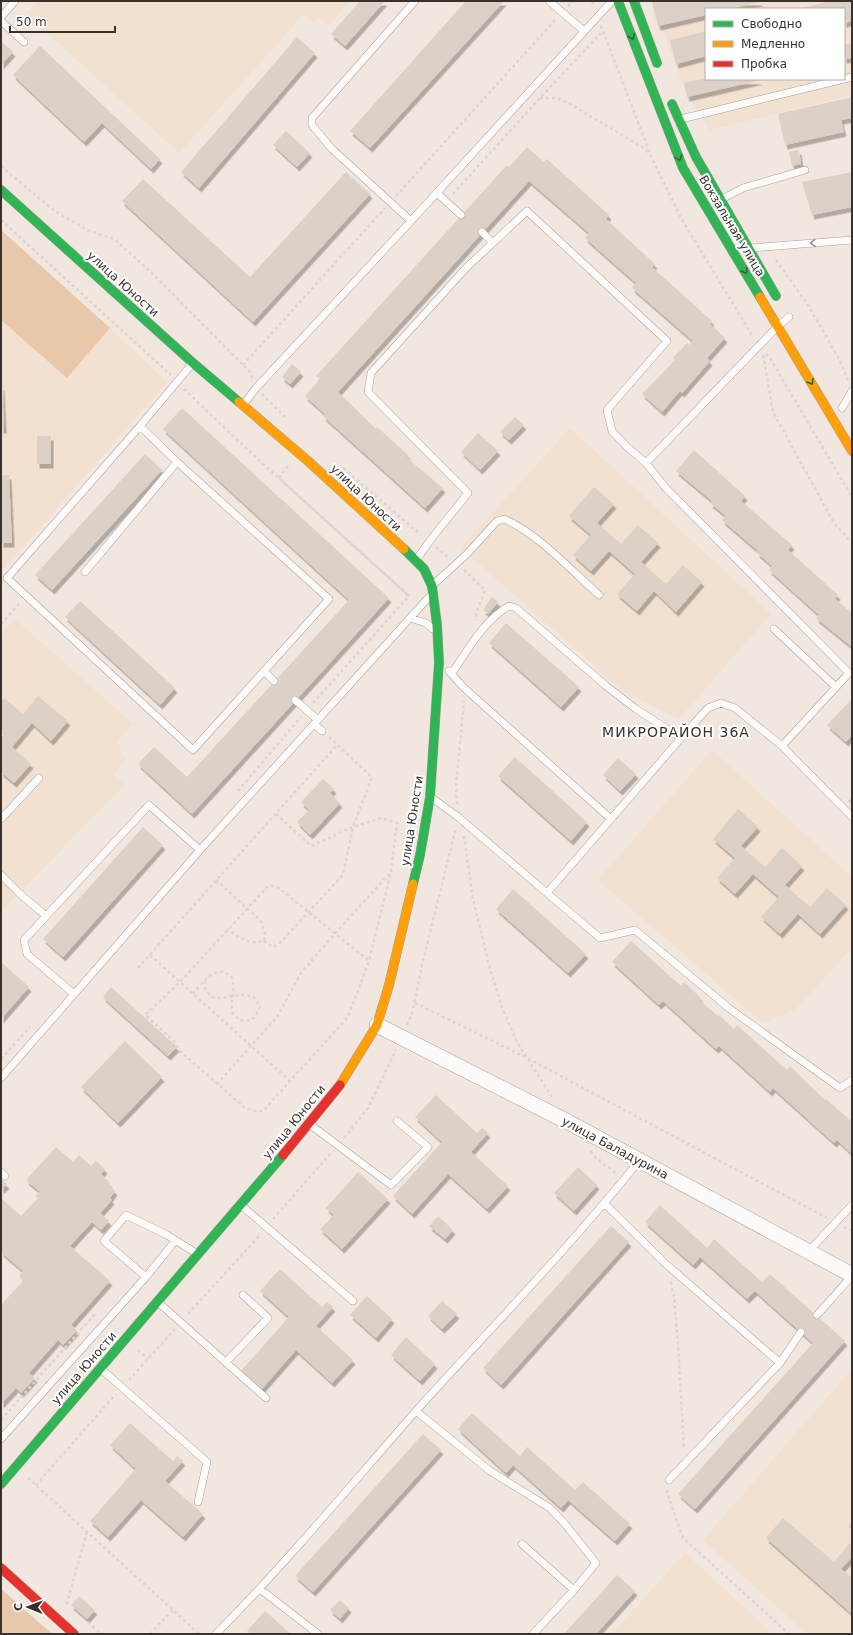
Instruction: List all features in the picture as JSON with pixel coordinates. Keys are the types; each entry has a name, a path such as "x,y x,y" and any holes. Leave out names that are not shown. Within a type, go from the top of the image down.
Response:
{"street":[{"name":"Вокзальная улица","path":"618,1 683,168 852,451"},
{"path":"634,1 661,72"},
{"name":"Вокзальная улица","path":"669,94 696,157 787,313"},
{"name":"улица Юности","path":"1,190 193,363 308,461 416,560 424,569 433,589 438,632 439,662 430,797 420,855 389,985 377,1025 342,1082 310,1124 1,1482"},
{"name":"улица Баладурина","path":"377,1025 570,1123 852,1275"},
{"path":"1,1568 74,1634"}],"lane":[{"path":"1,17 15,1"},
{"path":"411,221 331,148 312,125 312,118 415,1"},
{"path":"549,1 584,31"},
{"path":"243,405 256,388 612,1"},
{"path":"1,21 24,42"},
{"path":"679,119 840,80"},
{"path":"721,200 743,188 805,170"},
{"path":"436,193 461,215"},
{"path":"416,560 428,542 442,527 468,493 368,392 371,373 467,268 527,211 667,342 607,410 612,430 627,447 646,464 665,487 849,673 782,746"},
{"path":"482,232 493,243"},
{"path":"749,248 852,240"},
{"path":"646,464 778,326 787,313"},
{"path":"140,426 177,462 329,599 192,750 27,595 4,580 140,426 193,363"},
{"path":"842,408 852,391"},
{"path":"85,572 177,462"},
{"path":"1,1078 200,850 410,618 456,563 497,522 504,519 518,526 536,539 599,595"},
{"path":"452,673 473,642 500,611 509,606 516,608 605,685 636,709 681,738"},
{"path":"410,618 426,623 438,632"},
{"path":"774,629 836,687"},
{"path":"439,662 452,673 462,687 611,818"},
{"path":"264,671 274,681"},
{"path":"295,700 316,722 322,731"},
{"path":"547,893 708,708 721,703 735,708 782,746 852,817"},
{"path":"1,819 39,778"},
{"path":"430,797 458,816 600,938 635,930 730,1009 840,1088 852,1080"},
{"path":"74,994 27,954 24,940 149,805 200,850"},
{"path":"1,875 46,916"},
{"path":"310,1124 391,1185 428,1147 397,1121"},
{"path":"216,1634 260,1589 416,1411 605,1204 639,1161"},
{"path":"605,1204 667,1265 780,1363"},
{"path":"241,1205 353,1301"},
{"path":"808,1252 852,1205"},
{"path":"146,1277 104,1241 126,1215 167,1235 198,1254"},
{"path":"1,1439 146,1277 175,1241"},
{"path":"817,1315 852,1275"},
{"path":"226,1362 268,1318 242,1295"},
{"path":"157,1301 266,1398"},
{"path":"669,1480 780,1363 801,1332"},
{"path":"99,1368 207,1462 198,1502"},
{"path":"416,1411 490,1471 550,1508 565,1524 596,1563 574,1590 533,1634"},
{"path":"522,1544 574,1590"},
{"path":"260,1589 318,1634"}],"path":[{"path":"243,365 562,12"},
{"path":"447,202 540,98 603,31"},
{"path":"540,98 557,98 570,104 642,147 650,154"},
{"path":"1,166 53,210 87,230 114,238 166,287 251,373 256,388 292,423"},
{"path":"1,220 279,478 385,575 409,596 279,478"},
{"path":"764,247 780,264 808,305 838,357 849,384"},
{"path":"758,346 770,358 852,497"},
{"path":"758,346 765,358 773,412 834,523 852,543"},
{"path":"338,463 428,542 456,563 485,590 476,614 477,621 473,642"},
{"path":"1,624 27,595"},
{"path":"462,687 464,702 456,786 458,816 466,842 473,899 490,969 505,1014 517,1042 554,1101"},
{"path":"228,929 244,941 256,943 264,941 273,947 279,944 343,875 353,827 372,777 322,731"},
{"path":"138,968 337,745"},
{"path":"276,814 311,846 353,827 381,818 397,823 391,872 370,961 348,1017 264,1110 258,1112 245,1108 217,1084 180,1051 175,1042 145,1015 180,982 268,886 274,886 308,911 370,961"},
{"path":"217,1084 277,1017 301,973 330,938 391,872"},
{"path":"216,880 262,921 265,933 264,941"},
{"path":"150,955 290,1081"},
{"path":"193,994 205,980 210,975 221,971 230,976 233,984 232,996 233,1014 236,1018 245,1022 255,1017 260,1007 255,998 245,994 232,996 222,998 212,997 206,989 205,980"},
{"path":"414,1003 527,1058 852,1231"},
{"path":"587,1147 596,1158 625,1179"},
{"path":"667,1265 674,1304 684,1451"},
{"path":"15,1466 200,1634"},
{"path":"669,1480 667,1492 683,1538 789,1634"},
{"path":"72,1608 67,1603 87,1532"},
{"path":"150,1634 173,1610"},
{"path":"84,1618 101,1634"}],"shaded area":[{"path":"37,1 350,1 328,26 320,18 314,23 304,14 179,153 45,31 42,33 24,16"},
{"path":"651,1 852,1 852,95 710,130 686,93 663,31 656,22"},
{"path":"1,230 110,328 67,378 1,320"},
{"path":"1,320 67,378 110,328 167,382 1,572"},
{"path":"570,428 771,614 679,719 622,690 461,548"},
{"path":"15,619 133,724 117,741 125,760 114,774 124,785 1,912 1,634"},
{"path":"712,750 852,877 852,948 796,1009 763,1023 598,880"},
{"path":"852,1369 852,1634 807,1634 703,1540"},
{"path":"685,1553 773,1634 611,1634"},
{"path":"1,1589 52,1634 1,1634"}],"building":[{"path":"360,1 385,1 345,46 331,34"},
{"path":"466,1 504,1 370,148 350,131"},
{"path":"652,1 760,1 733,8 705,8 705,15 658,26"},
{"path":"830,1 852,1 852,21 845,23 845,8 803,8"},
{"path":"705,31 705,56 676,64 670,40"},
{"path":"297,37 315,53 199,188 181,172"},
{"path":"1,41 13,52 1,65"},
{"path":"852,43 852,58 845,59 845,45"},
{"path":"40,46 160,159 151,169 102,123 84,142 13,75"},
{"path":"705,78 705,80 761,80 687,97 684,83"},
{"path":"852,97 852,118 841,120 844,132 785,145 778,114"},
{"path":"286,131 310,153 297,167 273,145"},
{"path":"527,147 544,162 547,159 609,215 606,219 655,264 652,267 712,321 710,324 725,338 707,358 710,361 682,393 680,391 662,412 642,394 675,360 673,358 687,343 689,345 693,341 632,288 636,283 585,238 589,233 529,181 338,392 376,429 377,427 408,455 406,457 443,488 425,508 323,416 325,414 305,396 320,379 316,376 507,165 509,167"},
{"path":"799,150 801,164 792,166 789,152"},
{"path":"346,172 370,194 253,322 122,201 143,179 250,277"},
{"path":"852,172 852,207 812,215 802,182"},
{"path":"292,364 301,372 290,384 282,377"},
{"path":"2,386 4,429 1,429"},
{"path":"182,408 389,598 192,814 138,764 154,747 187,777 349,600 163,429"},
{"path":"515,417 524,425 509,440 500,432"},
{"path":"478,433 498,451 480,470 461,452"},
{"path":"37,436 51,436 51,464 37,464"},
{"path":"694,450 745,496 741,501 792,545 788,550 838,595 835,599 852,613 852,647 816,618 819,615 769,570 772,566 757,553 758,551 722,520 726,516 710,503 712,501 676,471"},
{"path":"145,454 162,470 52,590 35,575"},
{"path":"1,475 9,475 12,543 1,543"},
{"path":"594,487 614,504 597,523 621,544 638,525 658,543 641,562 666,584 683,565 702,582 676,612 654,591 637,611 617,594 635,574 609,551 591,571 573,555 591,535 569,516"},
{"path":"492,597 498,602 488,614 483,610"},
{"path":"80,601 175,688 160,705 65,617"},
{"path":"506,623 579,687 561,707 489,643"},
{"path":"38,696 68,721 51,741 32,723 12,747 31,764 14,783 1,772 1,738 5,733 1,729 1,701 4,698 23,714"},
{"path":"852,699 852,735 846,742 827,725"},
{"path":"515,757 587,822 571,841 498,776"},
{"path":"618,758 636,774 620,791 603,775"},
{"path":"323,779 334,789 330,793 340,803 310,835 297,822 309,810 301,802"},
{"path":"852,796 852,805 848,801"},
{"path":"738,809 758,827 741,846 765,867 782,848 802,866 785,885 810,907 827,888 846,905 820,934 798,914 780,934 761,917 779,897 753,874 735,894 717,878 735,858 713,839"},
{"path":"143,827 163,845 63,957 43,939"},
{"path":"513,889 586,954 568,973 496,909"},
{"path":"631,941 681,986 684,982 701,998 699,1000 718,1016 719,1015 734,1029 737,1025 787,1070 790,1066 825,1100 826,1099 850,1120 852,1117 852,1154 837,1140 834,1143 773,1088 770,1092 719,1046 716,1049 663,1001 659,1005 612,962"},
{"path":"1,962 29,987 1,1019"},
{"path":"111,987 177,1047 168,1056 103,997"},
{"path":"125,1041 162,1077 118,1123 81,1087"},
{"path":"436,1095 477,1133 482,1128 488,1133 471,1152 508,1186 487,1209 448,1174 412,1214 393,1196 442,1142 415,1117"},
{"path":"56,1147 73,1162 79,1155 91,1166 96,1161 105,1169 101,1174 110,1183 109,1185 115,1191 110,1198 112,1200 100,1213 109,1221 101,1230 92,1222 70,1246 110,1281 71,1325 77,1330 63,1345 58,1340 29,1373 35,1378 21,1393 16,1388 1,1404 1,1305 23,1281 20,1278 20,1274 23,1271 1,1252 1,1198 21,1216 38,1198 35,1196 40,1192 26,1180"},
{"path":"578,1167 597,1185 574,1211 554,1193"},
{"path":"358,1172 388,1199 342,1249 320,1229 334,1215 326,1208"},
{"path":"2,1180 7,1184 1,1190 1,1181"},
{"path":"660,1205 707,1248 714,1239 762,1282 770,1274 845,1341 695,1509 678,1494 813,1343 755,1291 747,1299 700,1257 693,1265 645,1222"},
{"path":"438,1216 453,1230 445,1239 429,1226"},
{"path":"611,1226 629,1242 501,1385 483,1368"},
{"path":"280,1269 322,1307 327,1302 333,1307 316,1326 353,1360 332,1383 296,1350 260,1391 239,1373 289,1317 260,1291"},
{"path":"367,1296 392,1319 376,1338 350,1315"},
{"path":"442,1301 457,1314 442,1329 428,1316"},
{"path":"406,1337 435,1364 420,1381 391,1355"},
{"path":"472,1413 520,1456 527,1447 575,1490 583,1482 630,1524 615,1541 568,1500 561,1508 513,1465 506,1473 458,1429"},
{"path":"130,1423 173,1461 177,1456 183,1461 165,1481 203,1514 183,1537 141,1500 108,1537 90,1521 136,1469 110,1445"},
{"path":"423,1434 441,1450 313,1592 295,1576"},
{"path":"783,1518 834,1562 852,1541 852,1557 841,1569 852,1578 852,1614 766,1538"},
{"path":"852,1522 852,1530 848,1527"},
{"path":"617,1575 635,1591 596,1634 564,1634"},
{"path":"79,1596 95,1610 87,1619 71,1605"},
{"path":"340,1600 349,1608 340,1619 330,1610"},
{"path":"265,1611 291,1634 251,1634 247,1631"}],"traffic: fast":[{"path":"618,1 683,168 760,297"},
{"path":"634,1 657,63"},
{"path":"672,104 696,157 776,296"},
{"path":"1,190 193,363 239,402"},
{"path":"404,549 424,569 432,586 437,625 439,662 430,797 420,855 413,884"},
{"path":"1,1484 283,1155"}],"traffic: slow":[{"path":"760,297 852,451"},
{"path":"239,402 308,461 404,549"},
{"path":"340,1085 377,1025 389,985 413,884"}],"traffic: jam":[{"path":"283,1155 340,1085"},
{"path":"1,1568 74,1634"}],"district":[{"name":"МИКРОРАЙОН 36А","path":"676,732"}]}
